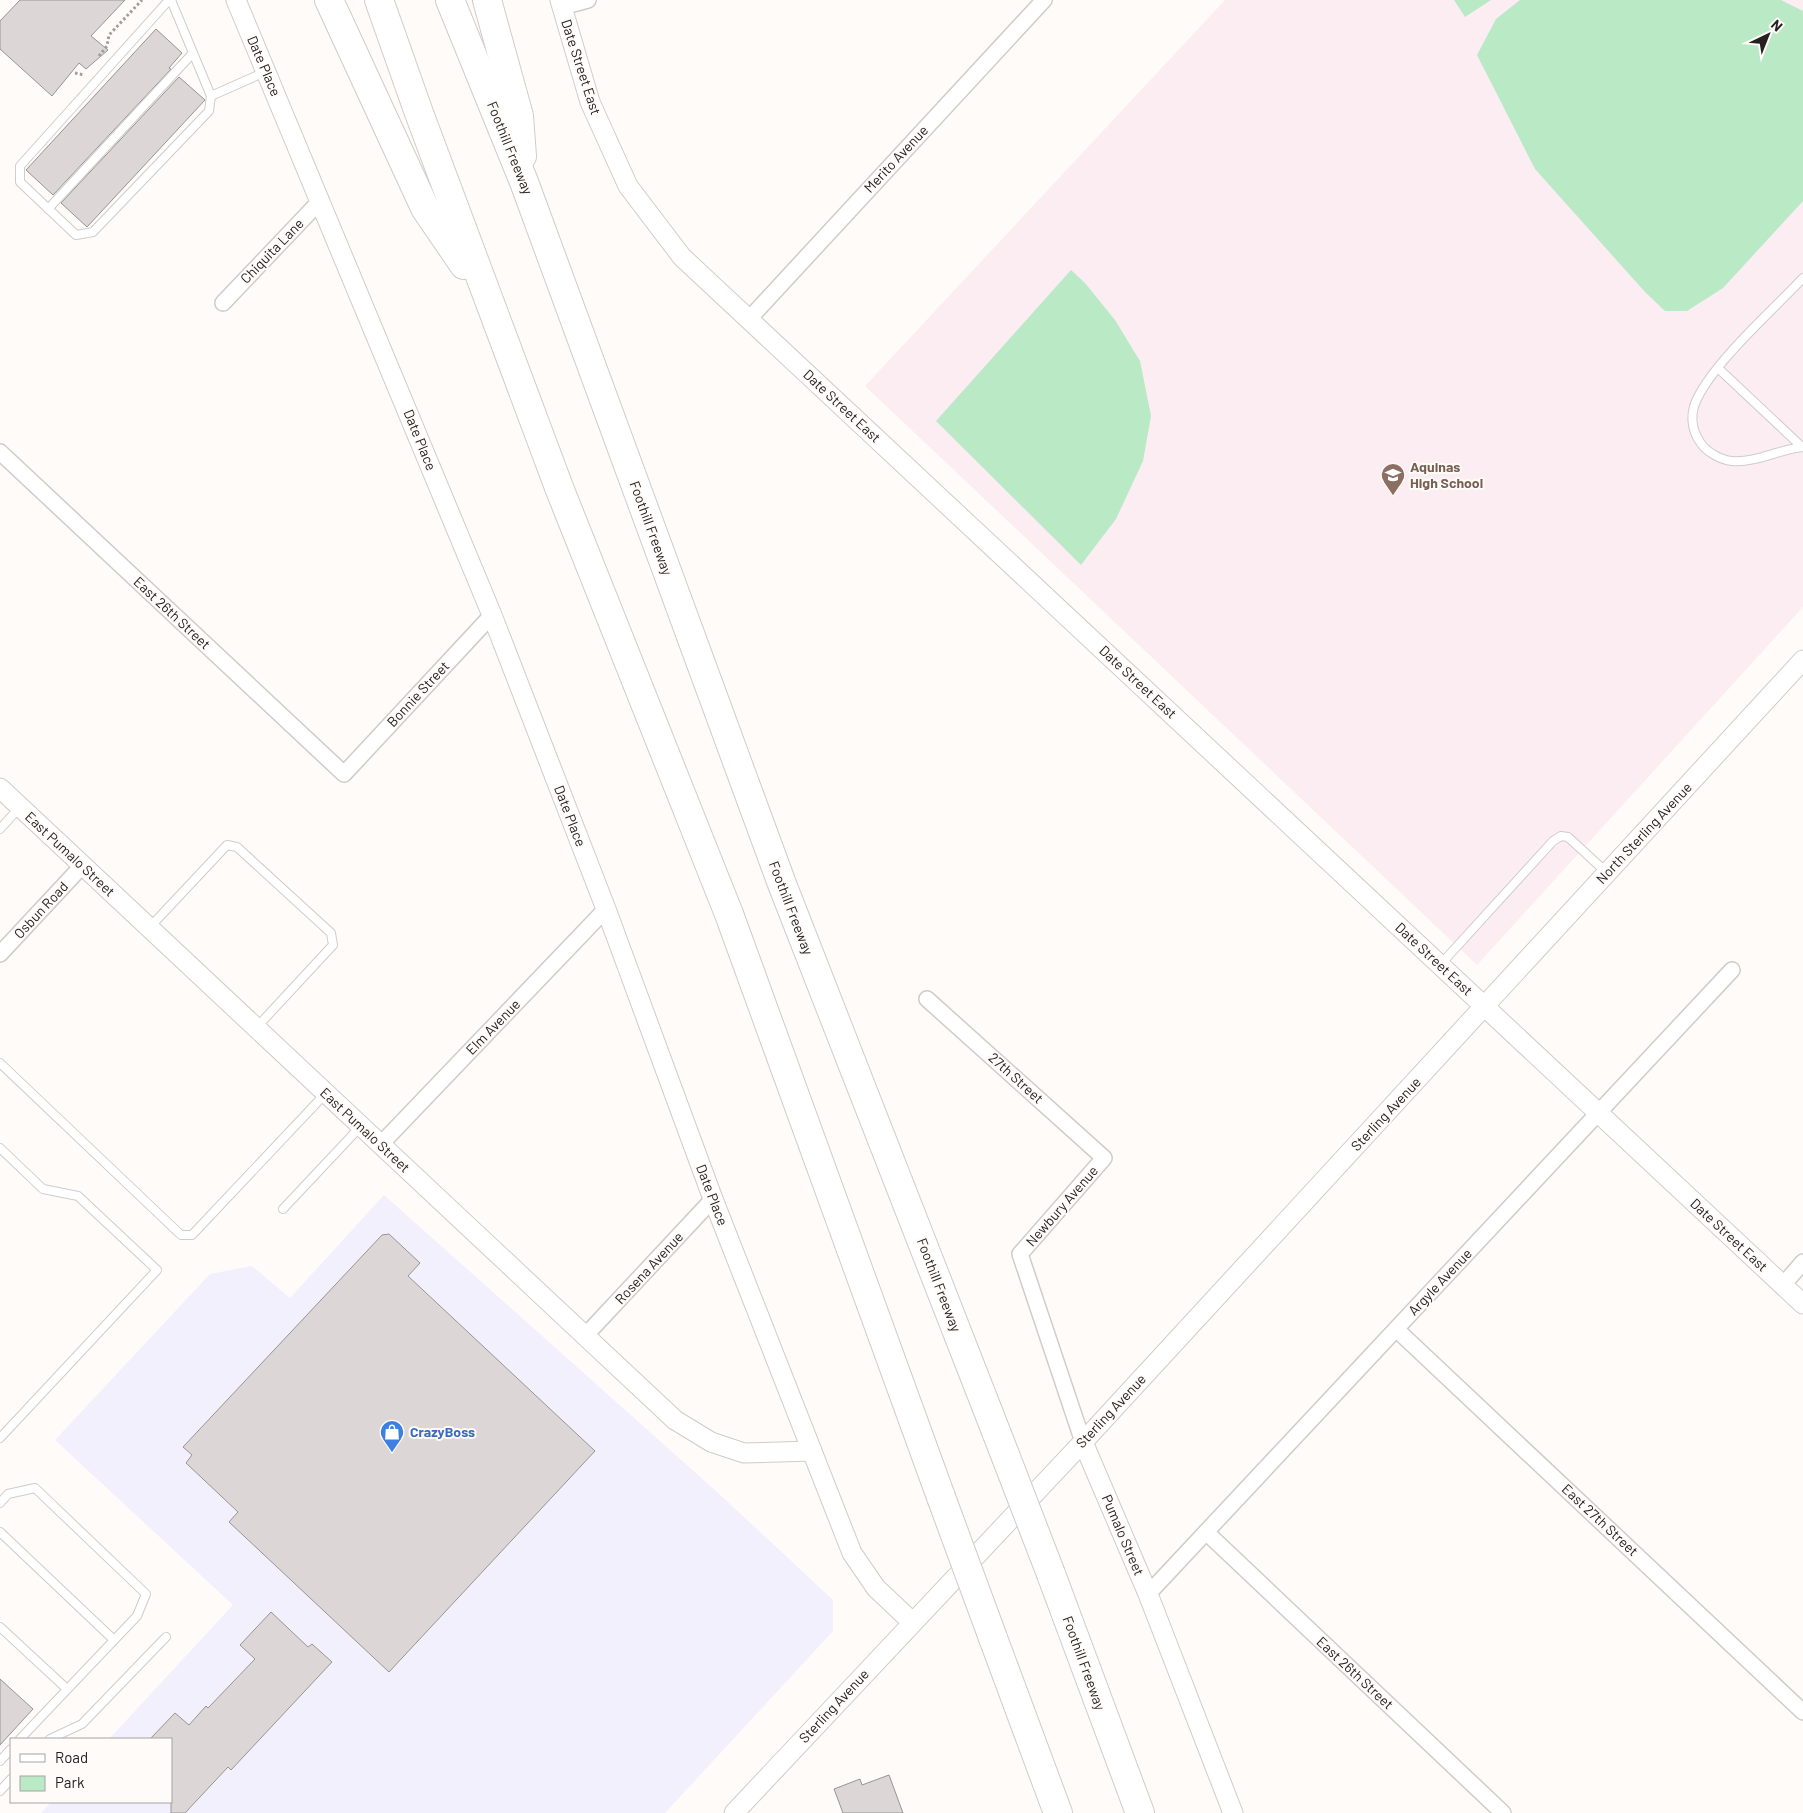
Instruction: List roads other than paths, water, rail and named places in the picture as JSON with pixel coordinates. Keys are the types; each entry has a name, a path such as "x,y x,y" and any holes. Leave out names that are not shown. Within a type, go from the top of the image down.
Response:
{"highway":[{"path":"329,0 425,208 488,299"},
{"path":"379,0 560,490 729,914 1058,1813"},
{"name":"Foothill Freeway","path":"450,0 524,182 782,884 1052,1574 1140,1813"},
{"path":"487,0 519,116 524,182"}],"street":[{"name":"Date Place","path":"236,0 321,200 492,615 606,909 713,1199 852,1554 876,1588 912,1622"},
{"path":"561,3 588,0"},
{"name":"Merito Avenue","path":"749,318 1044,0"},
{"name":"Date Street East","path":"561,3 590,102 628,186 682,256 1803,1304"},
{"name":"Chiquita Lane","path":"222,303 321,200"},
{"name":"East 26th Street","path":"0,452 344,774"},
{"name":"Bonnie Street","path":"344,774 492,615"},
{"name":"North Sterling Avenue","path":"1484,1006 1803,660"},
{"name":"East Pumalo Street","path":"0,788 675,1420 712,1442 744,1453 812,1451"},
{"name":"Osbun Road","path":"0,954 82,866"},
{"name":"Elm Avenue","path":"381,1144 606,909"},
{"name":"Argyle Avenue","path":"1148,1594 1732,970"},
{"name":"27th Street","path":"928,998 1104,1158"},
{"name":"Sterling Avenue","path":"734,1813 1083,1442 1484,1006"},
{"name":"Newbury Avenue","path":"1020,1254 1104,1158"},
{"name":"Rosena Avenue","path":"585,1336 713,1199"},
{"name":"Pumalo Street","path":"1020,1254 1083,1442 1148,1594 1234,1813"},
{"path":"1783,1285 1803,1262"},
{"name":"East 27th Street","path":"1396,1329 1803,1712"},
{"name":"East 26th Street","path":"1206,1532 1503,1813"}],"lane":[{"path":"170,0 211,96 209,111 93,232 76,235 20,182 20,166 170,0"},
{"path":"48,209 193,52"},
{"path":"211,96 267,71"},
{"path":"1803,278 1719,369 1697,399 1692,424 1701,444 1721,458 1731,461 1760,458 1803,447"},
{"path":"1719,369 1803,447"},
{"path":"0,830 20,807"},
{"path":"1440,965 1553,841 1561,836 1568,837 1607,872"},
{"path":"148,928 226,845 237,847 331,933 333,945 256,1028"},
{"path":"0,1064 181,1235 192,1234 326,1093"},
{"path":"284,1209 361,1126"},
{"path":"0,1148 43,1188 78,1196 157,1270 0,1438"},
{"path":"0,1502 8,1494 35,1488 146,1594 136,1616 21,1738"},
{"path":"0,1532 114,1640"},
{"path":"0,1627 67,1689"},
{"path":"52,1738 82,1724 166,1636"},
{"path":"0,1761 10,1749"},
{"path":"0,1791 10,1780"}],"place":[{"name":"Aquinas High School","path":"1393,496"},
{"name":"CrazyBoss","path":"392,1453"}]}
